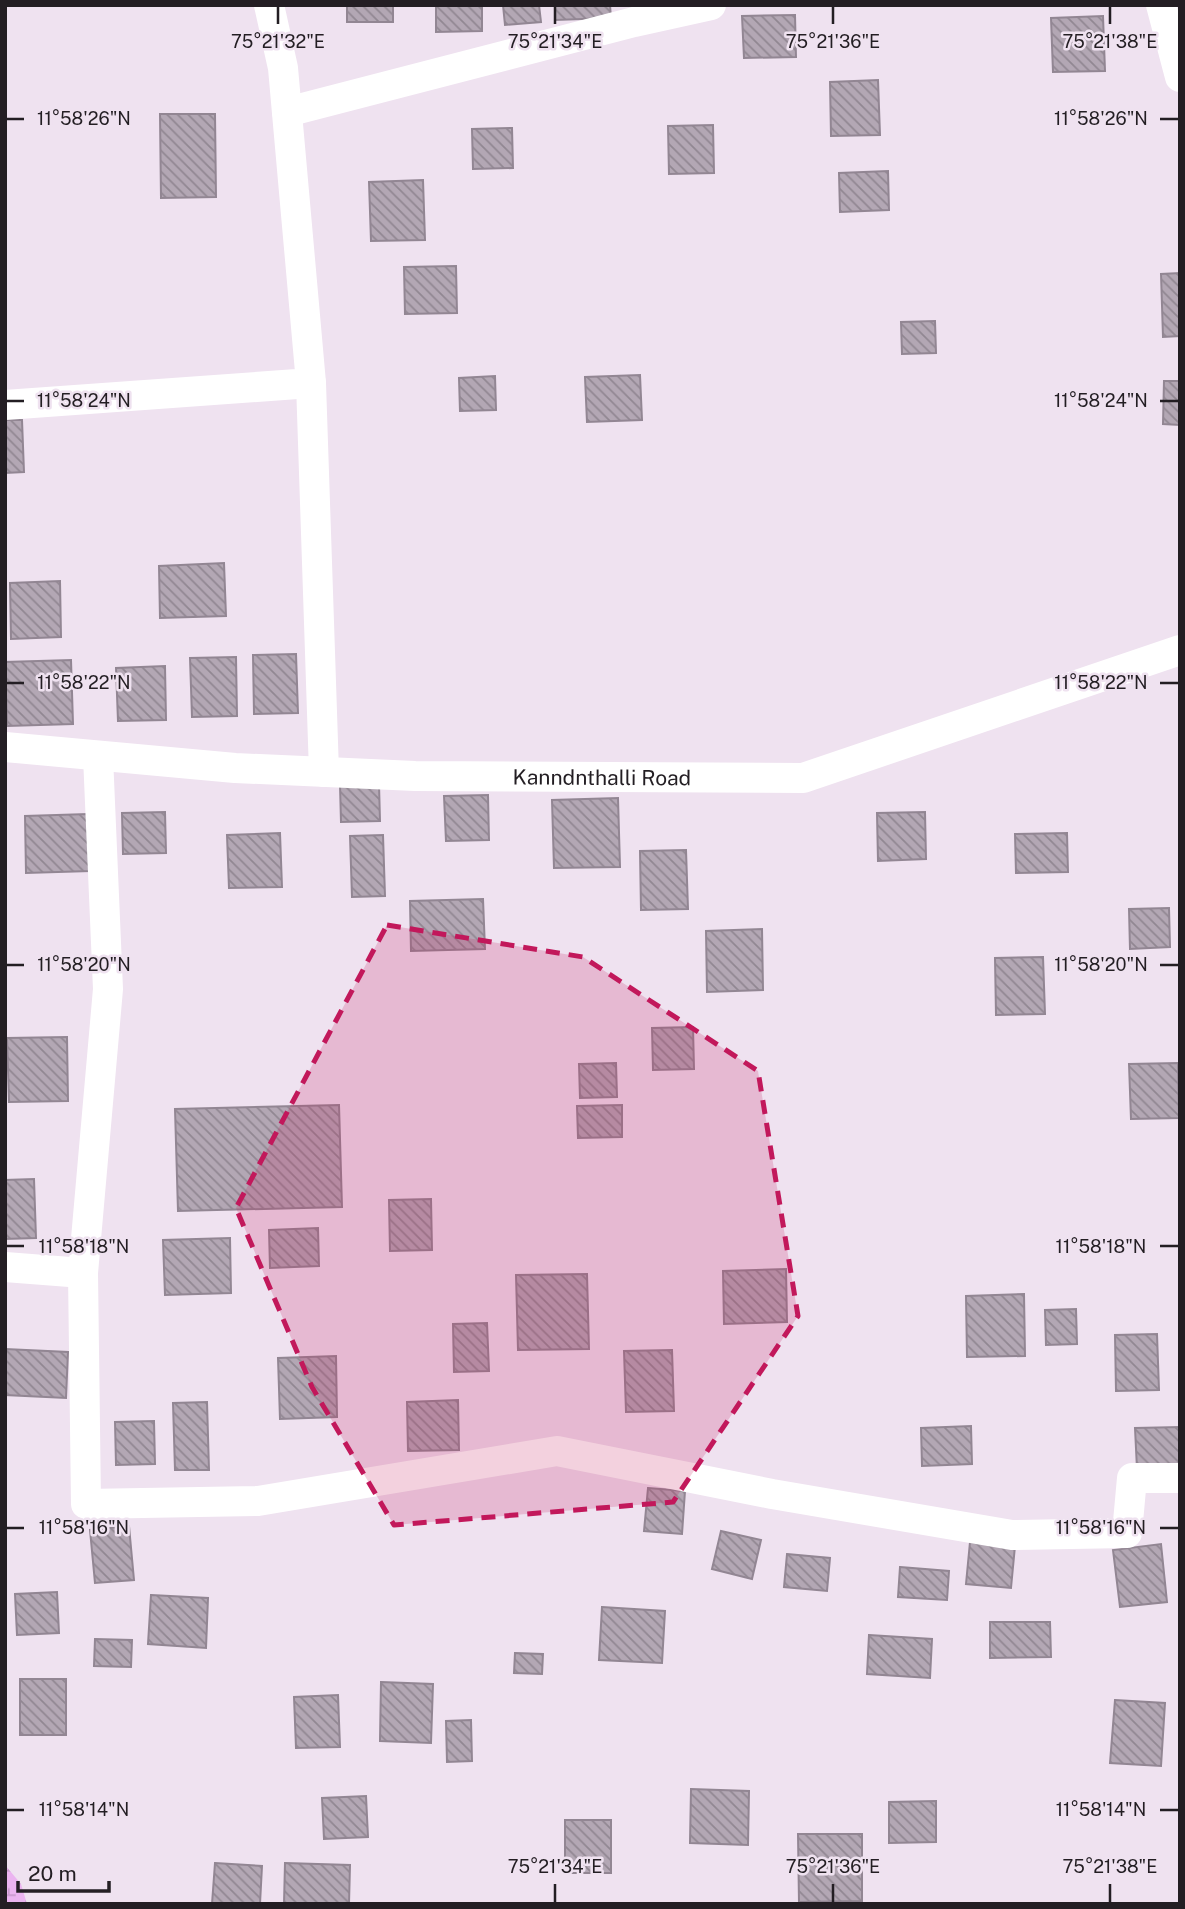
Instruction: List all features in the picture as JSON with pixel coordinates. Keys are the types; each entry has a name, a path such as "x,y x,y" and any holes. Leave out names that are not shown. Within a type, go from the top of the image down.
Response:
{"street":[{"path":"269,5 283,68 311,383 324,772"},
{"path":"287,112 634,22 711,5"},
{"path":"1161,5 1180,77"},
{"path":"5,405 311,383"},
{"name":"Kanndnthalli Road","path":"5,747 235,768 415,776 803,778 1180,650"},
{"path":"98,756 108,989 83,1273 86,1504 258,1501 556,1451 772,1494 1012,1535 1127,1533 1132,1478 1180,1478"},
{"path":"5,1267 83,1273"}],"highlighted area":[{"path":"387,925 583,957 758,1071 798,1316 673,1502 394,1525 312,1387 236,1208"}],"green space":[{"path":"5,1865 21,1884 27,1904 5,1904"}],"building":[{"path":"347,5 393,5 393,22 347,22"},
{"path":"436,5 482,5 482,31 436,32"},
{"path":"503,5 539,5 541,22 505,25"},
{"path":"555,5 610,5 611,18 555,20"},
{"path":"795,15 796,57 744,58 742,16"},
{"path":"1103,16 1105,71 1053,72 1051,18"},
{"path":"878,80 880,135 831,136 830,82"},
{"path":"160,114 215,114 216,197 161,198"},
{"path":"713,125 714,173 669,174 668,126"},
{"path":"512,128 513,168 473,169 472,129"},
{"path":"888,171 889,210 840,212 839,173"},
{"path":"423,180 425,240 371,241 369,182"},
{"path":"456,266 457,313 405,314 404,267"},
{"path":"1180,273 1180,336 1163,337 1161,274"},
{"path":"935,321 936,353 902,354 901,322"},
{"path":"640,375 642,420 587,422 585,377"},
{"path":"495,376 496,410 460,411 459,378"},
{"path":"1164,381 1180,381 1180,425 1163,424"},
{"path":"5,420 22,420 24,472 5,473"},
{"path":"224,563 226,616 160,618 159,566"},
{"path":"60,581 61,637 11,639 10,583"},
{"path":"296,654 298,713 254,714 253,655"},
{"path":"236,657 237,716 192,717 190,658"},
{"path":"71,660 73,724 7,726 5,662"},
{"path":"165,666 166,720 118,721 116,668"},
{"path":"379,784 380,821 341,822 340,785"},
{"path":"488,795 489,840 446,841 444,796"},
{"path":"618,798 620,867 554,868 552,800"},
{"path":"165,812 166,853 123,854 122,813"},
{"path":"925,812 926,859 878,861 877,813"},
{"path":"88,814 90,871 26,873 25,816"},
{"path":"280,833 282,887 229,888 227,835"},
{"path":"1067,833 1068,872 1016,873 1015,834"},
{"path":"383,835 385,896 352,897 350,836"},
{"path":"686,850 688,909 641,910 640,851"},
{"path":"483,899 485,949 411,951 410,901"},
{"path":"1169,908 1170,947 1130,949 1129,909"},
{"path":"762,929 763,990 707,992 706,931"},
{"path":"1043,957 1045,1014 996,1015 995,958"},
{"path":"693,1027 694,1069 653,1070 652,1028"},
{"path":"67,1037 68,1101 9,1102 7,1038"},
{"path":"616,1063 617,1097 580,1098 579,1064"},
{"path":"1178,1063 1179,1118 1131,1119 1129,1064"},
{"path":"339,1105 342,1207 178,1211 175,1109"},
{"path":"622,1105 622,1137 578,1138 577,1106"},
{"path":"34,1179 36,1238 5,1239 5,1180"},
{"path":"431,1199 432,1250 390,1251 389,1200"},
{"path":"318,1228 319,1266 270,1268 269,1230"},
{"path":"230,1238 231,1293 165,1295 163,1240"},
{"path":"786,1269 787,1322 724,1324 723,1271"},
{"path":"587,1274 589,1349 518,1350 516,1275"},
{"path":"1024,1294 1025,1356 967,1357 966,1296"},
{"path":"1076,1309 1077,1344 1046,1345 1045,1310"},
{"path":"487,1323 489,1371 454,1372 453,1324"},
{"path":"1157,1334 1159,1390 1116,1391 1115,1335"},
{"path":"5,1349 68,1352 66,1398 5,1395"},
{"path":"672,1350 674,1411 626,1412 624,1351"},
{"path":"336,1356 337,1417 280,1419 278,1358"},
{"path":"458,1400 459,1450 408,1451 407,1402"},
{"path":"207,1402 209,1470 175,1470 173,1403"},
{"path":"154,1421 155,1464 116,1465 115,1422"},
{"path":"971,1426 972,1464 922,1466 921,1428"},
{"path":"1180,1427 1180,1468 1137,1469 1135,1428"},
{"path":"648,1488 685,1491 682,1534 644,1531"},
{"path":"129,1526 134,1580 95,1583 90,1530"},
{"path":"721,1531 761,1540 752,1579 712,1569"},
{"path":"970,1542 1015,1546 1011,1588 966,1584"},
{"path":"1161,1544 1167,1602 1120,1607 1113,1550"},
{"path":"787,1554 830,1558 827,1591 784,1587"},
{"path":"900,1567 949,1571 947,1600 898,1597"},
{"path":"57,1592 59,1633 17,1635 15,1594"},
{"path":"151,1595 208,1598 206,1648 148,1644"},
{"path":"602,1607 665,1611 662,1663 599,1660"},
{"path":"990,1622 1050,1622 1051,1657 990,1658"},
{"path":"869,1635 932,1639 930,1678 867,1674"},
{"path":"95,1639 132,1640 131,1667 94,1666"},
{"path":"515,1653 543,1654 542,1674 514,1673"},
{"path":"20,1679 66,1679 66,1735 20,1735"},
{"path":"381,1682 433,1684 431,1743 380,1741"},
{"path":"338,1695 340,1747 296,1748 294,1697"},
{"path":"1115,1700 1165,1703 1161,1766 1110,1763"},
{"path":"471,1720 472,1761 447,1762 446,1721"},
{"path":"691,1789 749,1791 748,1845 690,1843"},
{"path":"366,1796 368,1837 324,1839 322,1798"},
{"path":"936,1801 936,1842 889,1843 889,1802"},
{"path":"565,1820 611,1820 611,1873 565,1873"},
{"path":"798,1834 862,1834 862,1901 799,1902"},
{"path":"215,1863 262,1866 260,1904 212,1904"},
{"path":"285,1863 350,1865 349,1904 284,1904"}]}
